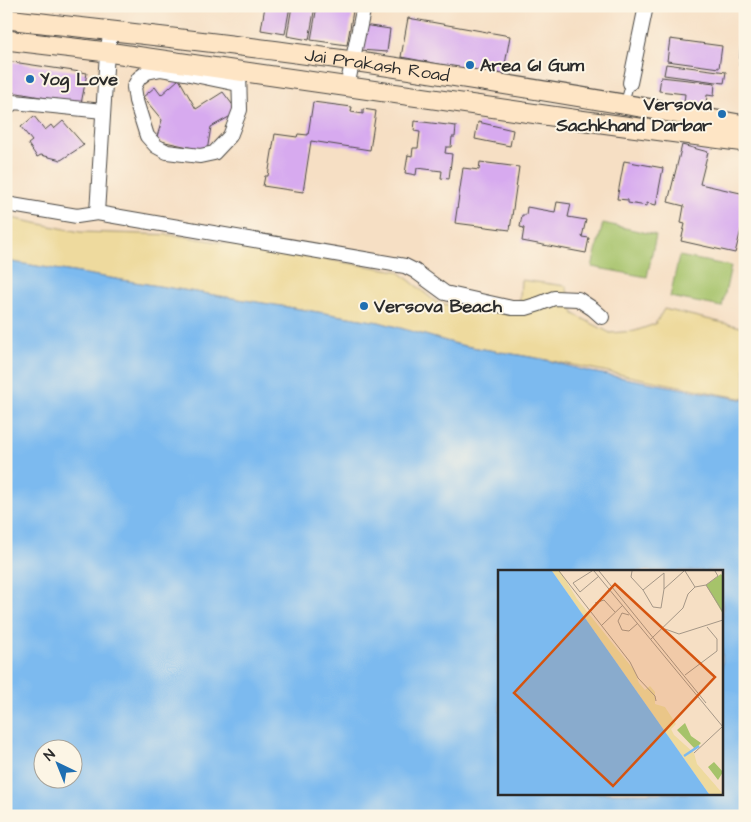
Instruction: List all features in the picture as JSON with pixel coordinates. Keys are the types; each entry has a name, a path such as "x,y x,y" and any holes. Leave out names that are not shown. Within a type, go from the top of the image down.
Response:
{"main road":[{"name":"Jai Prakash Road","path":"6,19 352,61 745,125"},
{"name":"Jai Prakash Road","path":"6,40 107,52 238,77 347,87 745,142"},
{"path":"505,110 510,86"},
{"path":"671,132 675,113"}],"street":[{"path":"347,87 364,6"},
{"path":"630,83 646,6"},
{"path":"97,213 107,52 111,31"},
{"path":"160,69 238,77 240,110 230,136 214,153 200,156 167,152 156,146 147,136 136,101 134,86 139,78 147,72 160,69"},
{"path":"6,108 14,102 103,111"},
{"path":"6,204 77,216 97,213 405,266 445,293 512,308 526,308 554,298 578,299 602,317"}],"lane":[{"path":"624,104 630,83"}],"green space":[{"path":"603,223 656,235 647,277 592,267"},
{"path":"679,256 731,266 722,307 670,297"}],"sand":[{"name":"Versova Beach","path":"6,217 80,232 175,235 398,271 437,303 470,308 519,313 521,280 566,286 574,314 610,333 635,331 655,324 664,309 745,328 745,399 542,359 460,345 379,322 6,261"}],"water":[{"path":"6,261 379,322 460,345 542,359 591,372 745,400 745,816 6,816"}],"building":[{"path":"265,6 290,6 285,34 261,30"},
{"path":"292,6 315,6 309,40 287,36"},
{"path":"317,6 338,6 337,8 353,11 347,45 311,40"},
{"path":"408,18 510,36 503,76 401,57"},
{"path":"363,25 390,29 387,52 360,50"},
{"path":"670,39 722,46 719,68 667,61"},
{"path":"741,39 745,39 745,67 739,66"},
{"path":"6,61 87,73 81,104 6,91"},
{"path":"666,64 726,72 724,83 664,75"},
{"path":"661,77 715,83 714,96 707,95 706,106 684,103 685,94 659,91"},
{"path":"179,79 196,109 223,92 238,112 211,127 207,151 156,140 162,120 143,97 155,87 161,95"},
{"path":"313,102 352,107 351,112 363,114 363,109 376,111 370,150 311,141 303,192 263,186 265,176 268,176 275,134 297,137 298,134 308,135"},
{"path":"34,116 45,130 51,125 54,129 63,121 84,145 61,160 41,155 37,157 28,144 32,141 21,127"},
{"path":"415,121 456,126 455,137 452,137 451,147 446,147 445,153 452,154 449,179 441,178 442,171 417,168 416,175 405,173 408,155 412,156 413,148 418,148 420,132 414,131"},
{"path":"478,122 513,130 510,146 475,139"},
{"path":"682,145 708,152 700,184 745,194 745,215 735,253 681,241 685,224 681,223 684,206 668,202"},
{"path":"624,161 663,168 656,205 647,203 647,206 628,203 628,200 617,199"},
{"path":"480,162 519,167 510,230 455,223 463,168 479,170"},
{"path":"557,202 571,204 568,217 586,220 582,237 589,238 586,253 522,241 524,228 520,227 522,215 526,215 527,207 555,212"}],"place":[{"name":"Area 61 Gum","path":"470,65"},
{"name":"Yog Love","path":"30,79"},
{"name":"Versova Sachkhand Darbar","path":"722,114"},
{"name":"Versova Beach","path":"364,306"}]}
